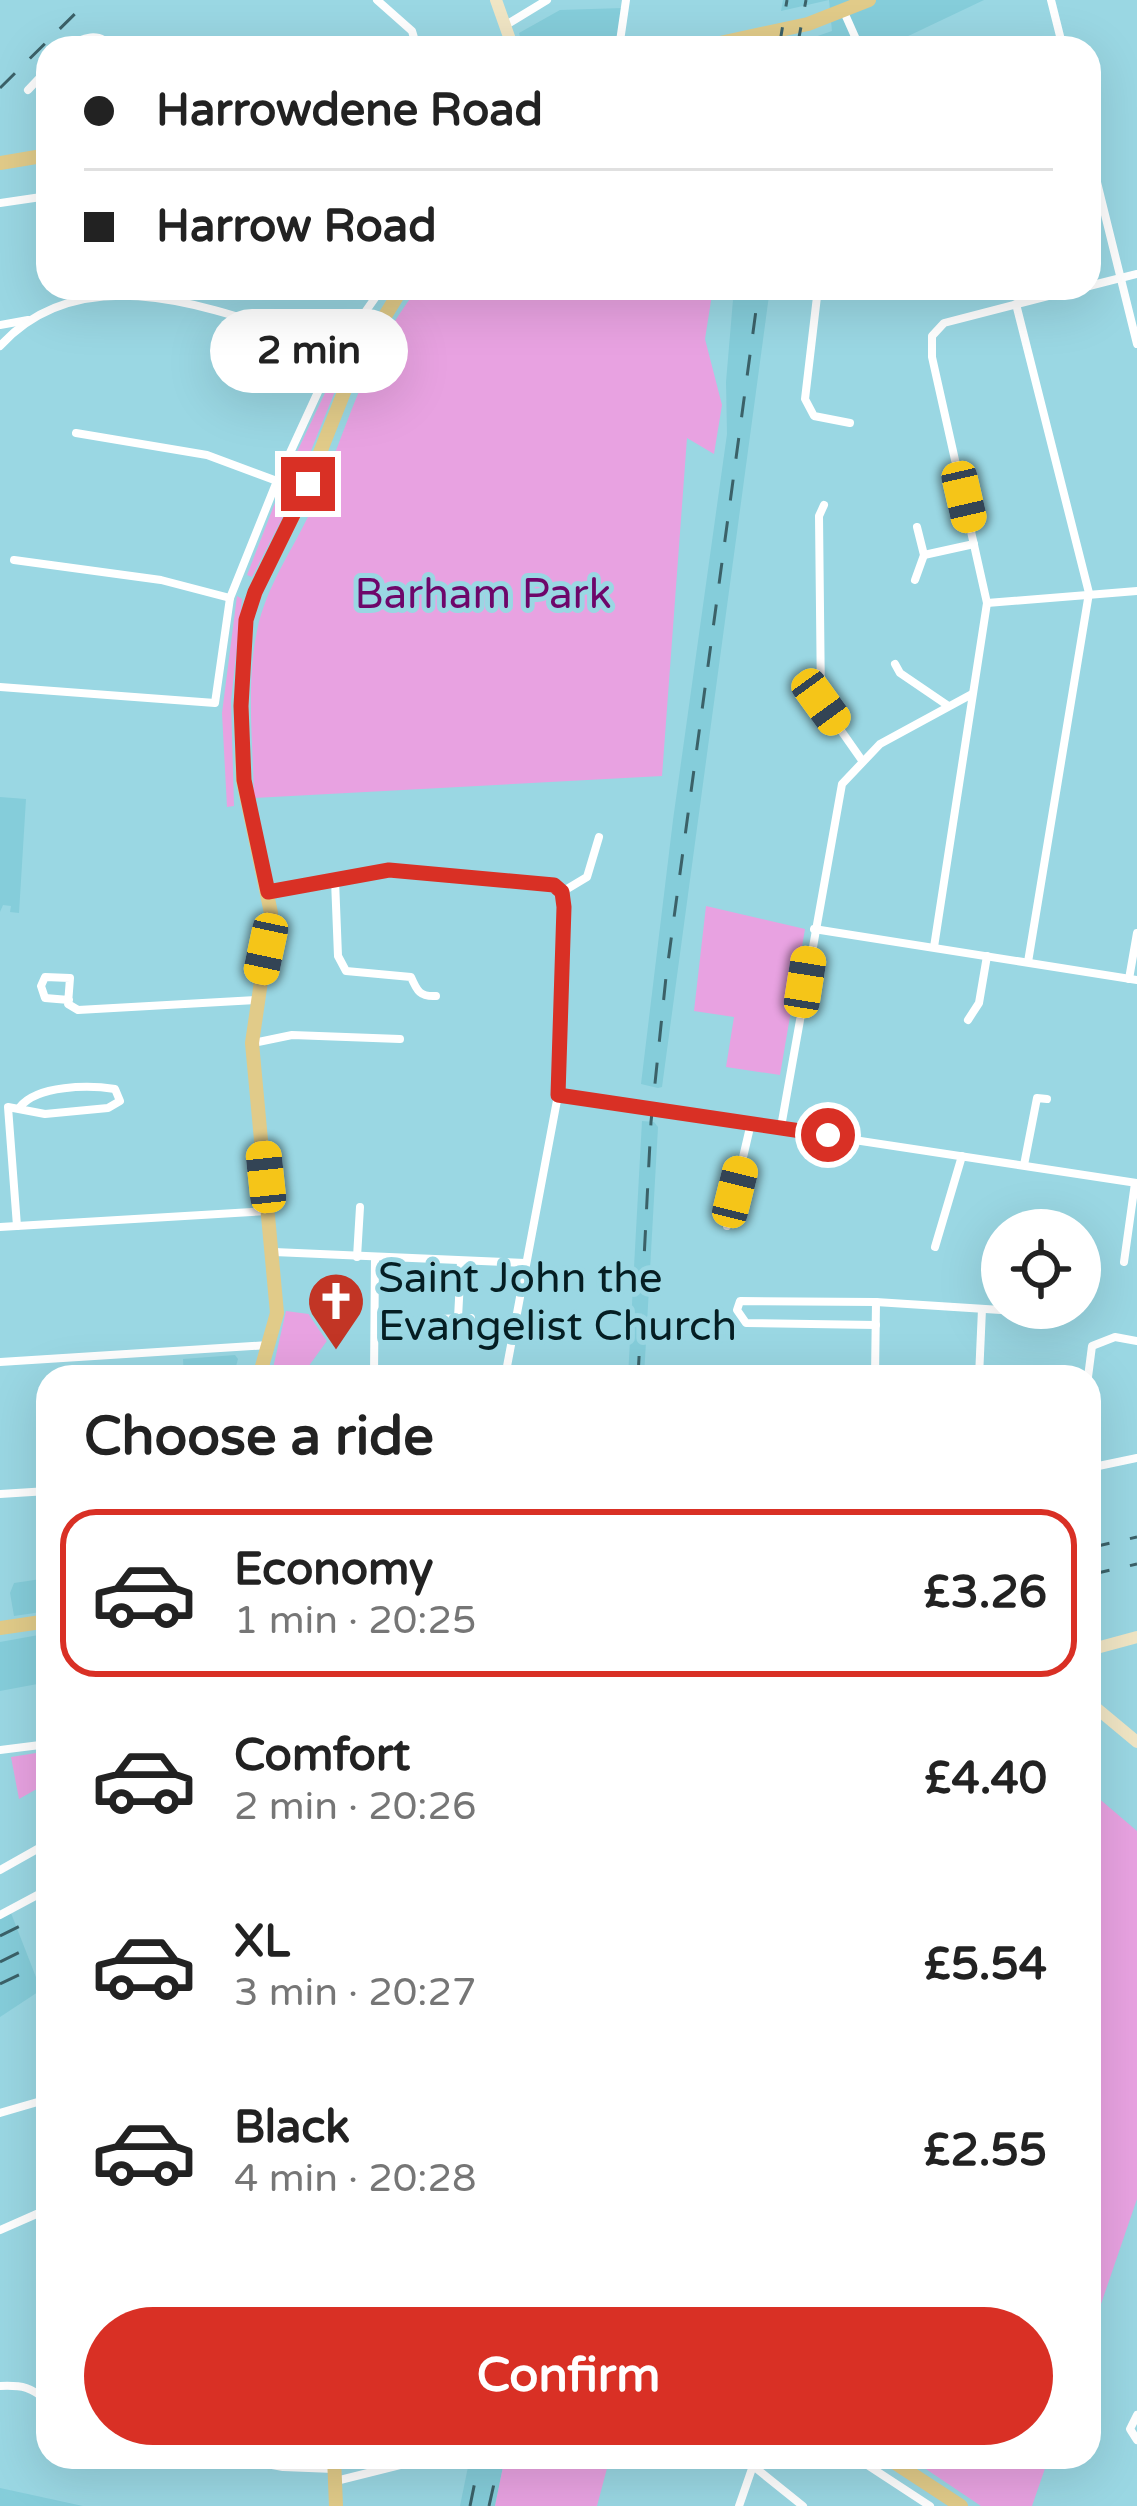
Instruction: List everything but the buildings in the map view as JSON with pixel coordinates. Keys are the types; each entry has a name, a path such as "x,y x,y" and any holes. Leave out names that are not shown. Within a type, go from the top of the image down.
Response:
{"main road":[{"path":"761,36 869,0"},
{"path":"0,163 36,157"},
{"path":"263,1365 277,1312 252,1043 269,931 268,892 244,780 241,706 246,620 363,351 395,300"},
{"path":"0,1628 36,1623"},
{"path":"335,2469 336,2506"},
{"path":"903,2469 951,2503"}],"street":[{"path":"377,0 413,36"},
{"path":"496,0 508,36"},
{"path":"504,26 547,0"},
{"path":"621,36 626,0"},
{"path":"1051,0 1060,36"},
{"path":"844,12 855,36"},
{"path":"28,90 36,82"},
{"path":"0,203 36,198"},
{"path":"1101,198 1137,344"},
{"path":"1101,283 1137,274"},
{"path":"0,325 87,300"},
{"path":"172,300 322,345 363,351"},
{"path":"0,687 215,703 230,598 278,481 343,346 374,300"},
{"path":"817,300 806,399 814,416 850,423"},
{"path":"934,947 987,603 932,357 932,336 944,323 1032,300"},
{"path":"1016,304 1089,593 1028,962"},
{"path":"0,346 29,320"},
{"path":"76,433 207,455 278,481"},
{"path":"824,505 819,516 821,702 862,759"},
{"path":"915,580 924,555 917,527"},
{"path":"924,555 974,544"},
{"path":"14,560 160,580 230,598"},
{"path":"987,603 1137,591"},
{"path":"895,664 900,673 946,705"},
{"path":"782,1127 839,792 862,759 946,705 973,694"},
{"path":"562,892 587,877 599,837"},
{"path":"268,892 389,870 554,885 562,892 558,1095 507,1365"},
{"path":"334,880 338,956 346,971 411,977 424,996 436,996"},
{"path":"814,929 1133,980 1137,933"},
{"path":"968,1020 980,1004 987,956"},
{"path":"69,1000 78,1010 256,1000"},
{"path":"252,1043 292,1035 400,1039"},
{"path":"17,1226 8,1107 45,1114 108,1108 117,1106 119,1094 105,1087 46,1093 26,1099 20,1107"},
{"path":"558,1095 1136,1183 1124,1262"},
{"path":"1024,1165 1038,1098"},
{"path":"727,1226 751,1123"},
{"path":"935,1247 962,1156"},
{"path":"357,1256 360,1207"},
{"path":"0,1227 270,1211"},
{"path":"274,1252 525,1263"},
{"path":"374,1365 375,1257"},
{"path":"458,1318 461,1261"},
{"path":"876,1325 746,1323 737,1310 740,1301 876,1301 981,1310"},
{"path":"875,1365 876,1301"},
{"path":"436,1319 472,1318"},
{"path":"980,1365 981,1329"},
{"path":"1090,1365 1092,1346 1115,1337 1137,1341"},
{"path":"0,1362 269,1345"},
{"path":"1101,1466 1137,1458"},
{"path":"0,1494 36,1492"},
{"path":"1101,1647 1137,1637"},
{"path":"1101,1712 1137,1742"},
{"path":"0,1750 36,1746"},
{"path":"0,1870 36,1850"},
{"path":"0,1915 36,1896"},
{"path":"0,2113 36,2102"},
{"path":"0,2230 36,2214"},
{"path":"0,2386 36,2390"},
{"path":"1137,2415 1130,2429 1137,2440"},
{"path":"739,2506 751,2469"},
{"path":"763,2469 803,2506"},
{"path":"873,2469 930,2506"}],"shaded area":[{"path":"783,0 829,0 781,11"},
{"path":"829,0 984,0 908,36 818,36 832,31"},
{"path":"623,8 617,36 520,36 560,10"},
{"path":"733,300 768,300 662,1087 658,1088 641,1084 727,434"},
{"path":"0,797 26,799 19,913 3,905 0,912"},
{"path":"642,1121 658,1127 645,1365 629,1365"},
{"path":"235,1355 238,1359 236,1365 183,1365 183,1359"},
{"path":"36,1580 36,1613 14,1616 10,1593 14,1583"},
{"path":"36,1635 36,1684 0,1691 0,1642"},
{"path":"11,1913 36,1977 36,1993 0,2017 0,1919"},
{"path":"468,2469 503,2469 495,2506 460,2506"},
{"path":"0,2488 83,2506 0,2506"}],"green space":[{"name":"Barham Park","path":"410,300 711,300 705,339 722,405 714,454 687,438 662,776 254,798 252,672 261,614 314,504 370,368"},
{"path":"344,353 350,354 289,505 252,577 247,575 285,477"},
{"path":"237,596 242,599 231,701 234,806 227,807 222,713"},
{"path":"706,906 805,929 780,1075 726,1067 734,1017 694,1011"},
{"path":"286,1311 331,1317 329,1338 310,1365 274,1365"},
{"path":"36,1753 36,1789 19,1799 11,1757"},
{"path":"1101,1800 1137,1831 1137,2199 1101,2304"},
{"path":"503,2469 607,2469 597,2506 495,2506"},
{"path":"926,2469 1045,2469 1032,2506 981,2506"}],"railway":[{"path":"53,36 89,0"},
{"path":"781,36 787,0"},
{"path":"799,36 806,0"},
{"path":"0,88 36,52"},
{"path":"639,1365 651,1122 666,977 757,300"},
{"path":"1101,1545 1137,1537"},
{"path":"1101,1572 1137,1564"},
{"path":"0,1936 36,1918"},
{"path":"0,1962 36,1944"},
{"path":"0,1984 36,1967"},
{"path":"470,2506 478,2469"},
{"path":"489,2506 497,2469"}],"place":[{"name":"Saint John the Evangelist Church","path":"336,1352"}],"route":[{"path":"308,484 246,620 241,706 244,780 268,892 389,870 554,885 562,892 564,907 558,1095 828,1135"}]}
